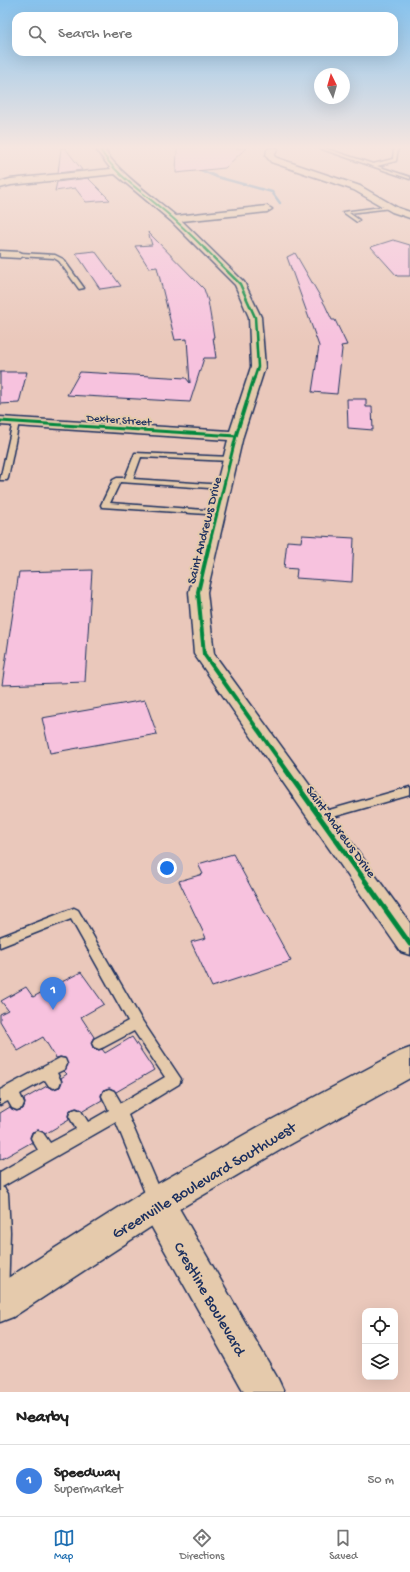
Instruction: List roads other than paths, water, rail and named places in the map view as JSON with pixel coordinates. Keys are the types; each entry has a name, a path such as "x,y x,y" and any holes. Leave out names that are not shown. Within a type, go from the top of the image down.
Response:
{"highway":[{"name":"Greenville Boulevard Southwest","path":"0,1304 157,1203 277,1134 410,1062"}],"street":[{"name":"Saint Andrews Drive","path":"167,213 240,284 255,317 258,367 236,436 198,592 204,654 410,944"},
{"path":"174,219 230,213"},
{"path":"0,254 20,255"},
{"name":"Dexter Street","path":"0,421 236,436"},
{"name":"Crestline Boulevard","path":"157,1203 265,1392"}],"lane":[{"path":"346,213 356,221"},
{"path":"20,255 55,257 61,260 81,288"},
{"path":"0,478 4,478 16,422"},
{"path":"128,481 138,455 231,459"},
{"path":"218,513 104,505 117,480 224,487"},
{"path":"319,817 410,791"},
{"path":"0,942 74,913 136,1023 174,1079 86,1132 0,1180"},
{"path":"99,1043 136,1023"},
{"path":"9,1098 54,1072"},
{"path":"110,1096 119,1112 157,1203"},
{"path":"76,1116 86,1132"},
{"path":"38,1138 48,1153"},
{"path":"0,1194 2,1232 0,1297"}],"place":[{"name":"Speedway","path":"53,1010"}]}
